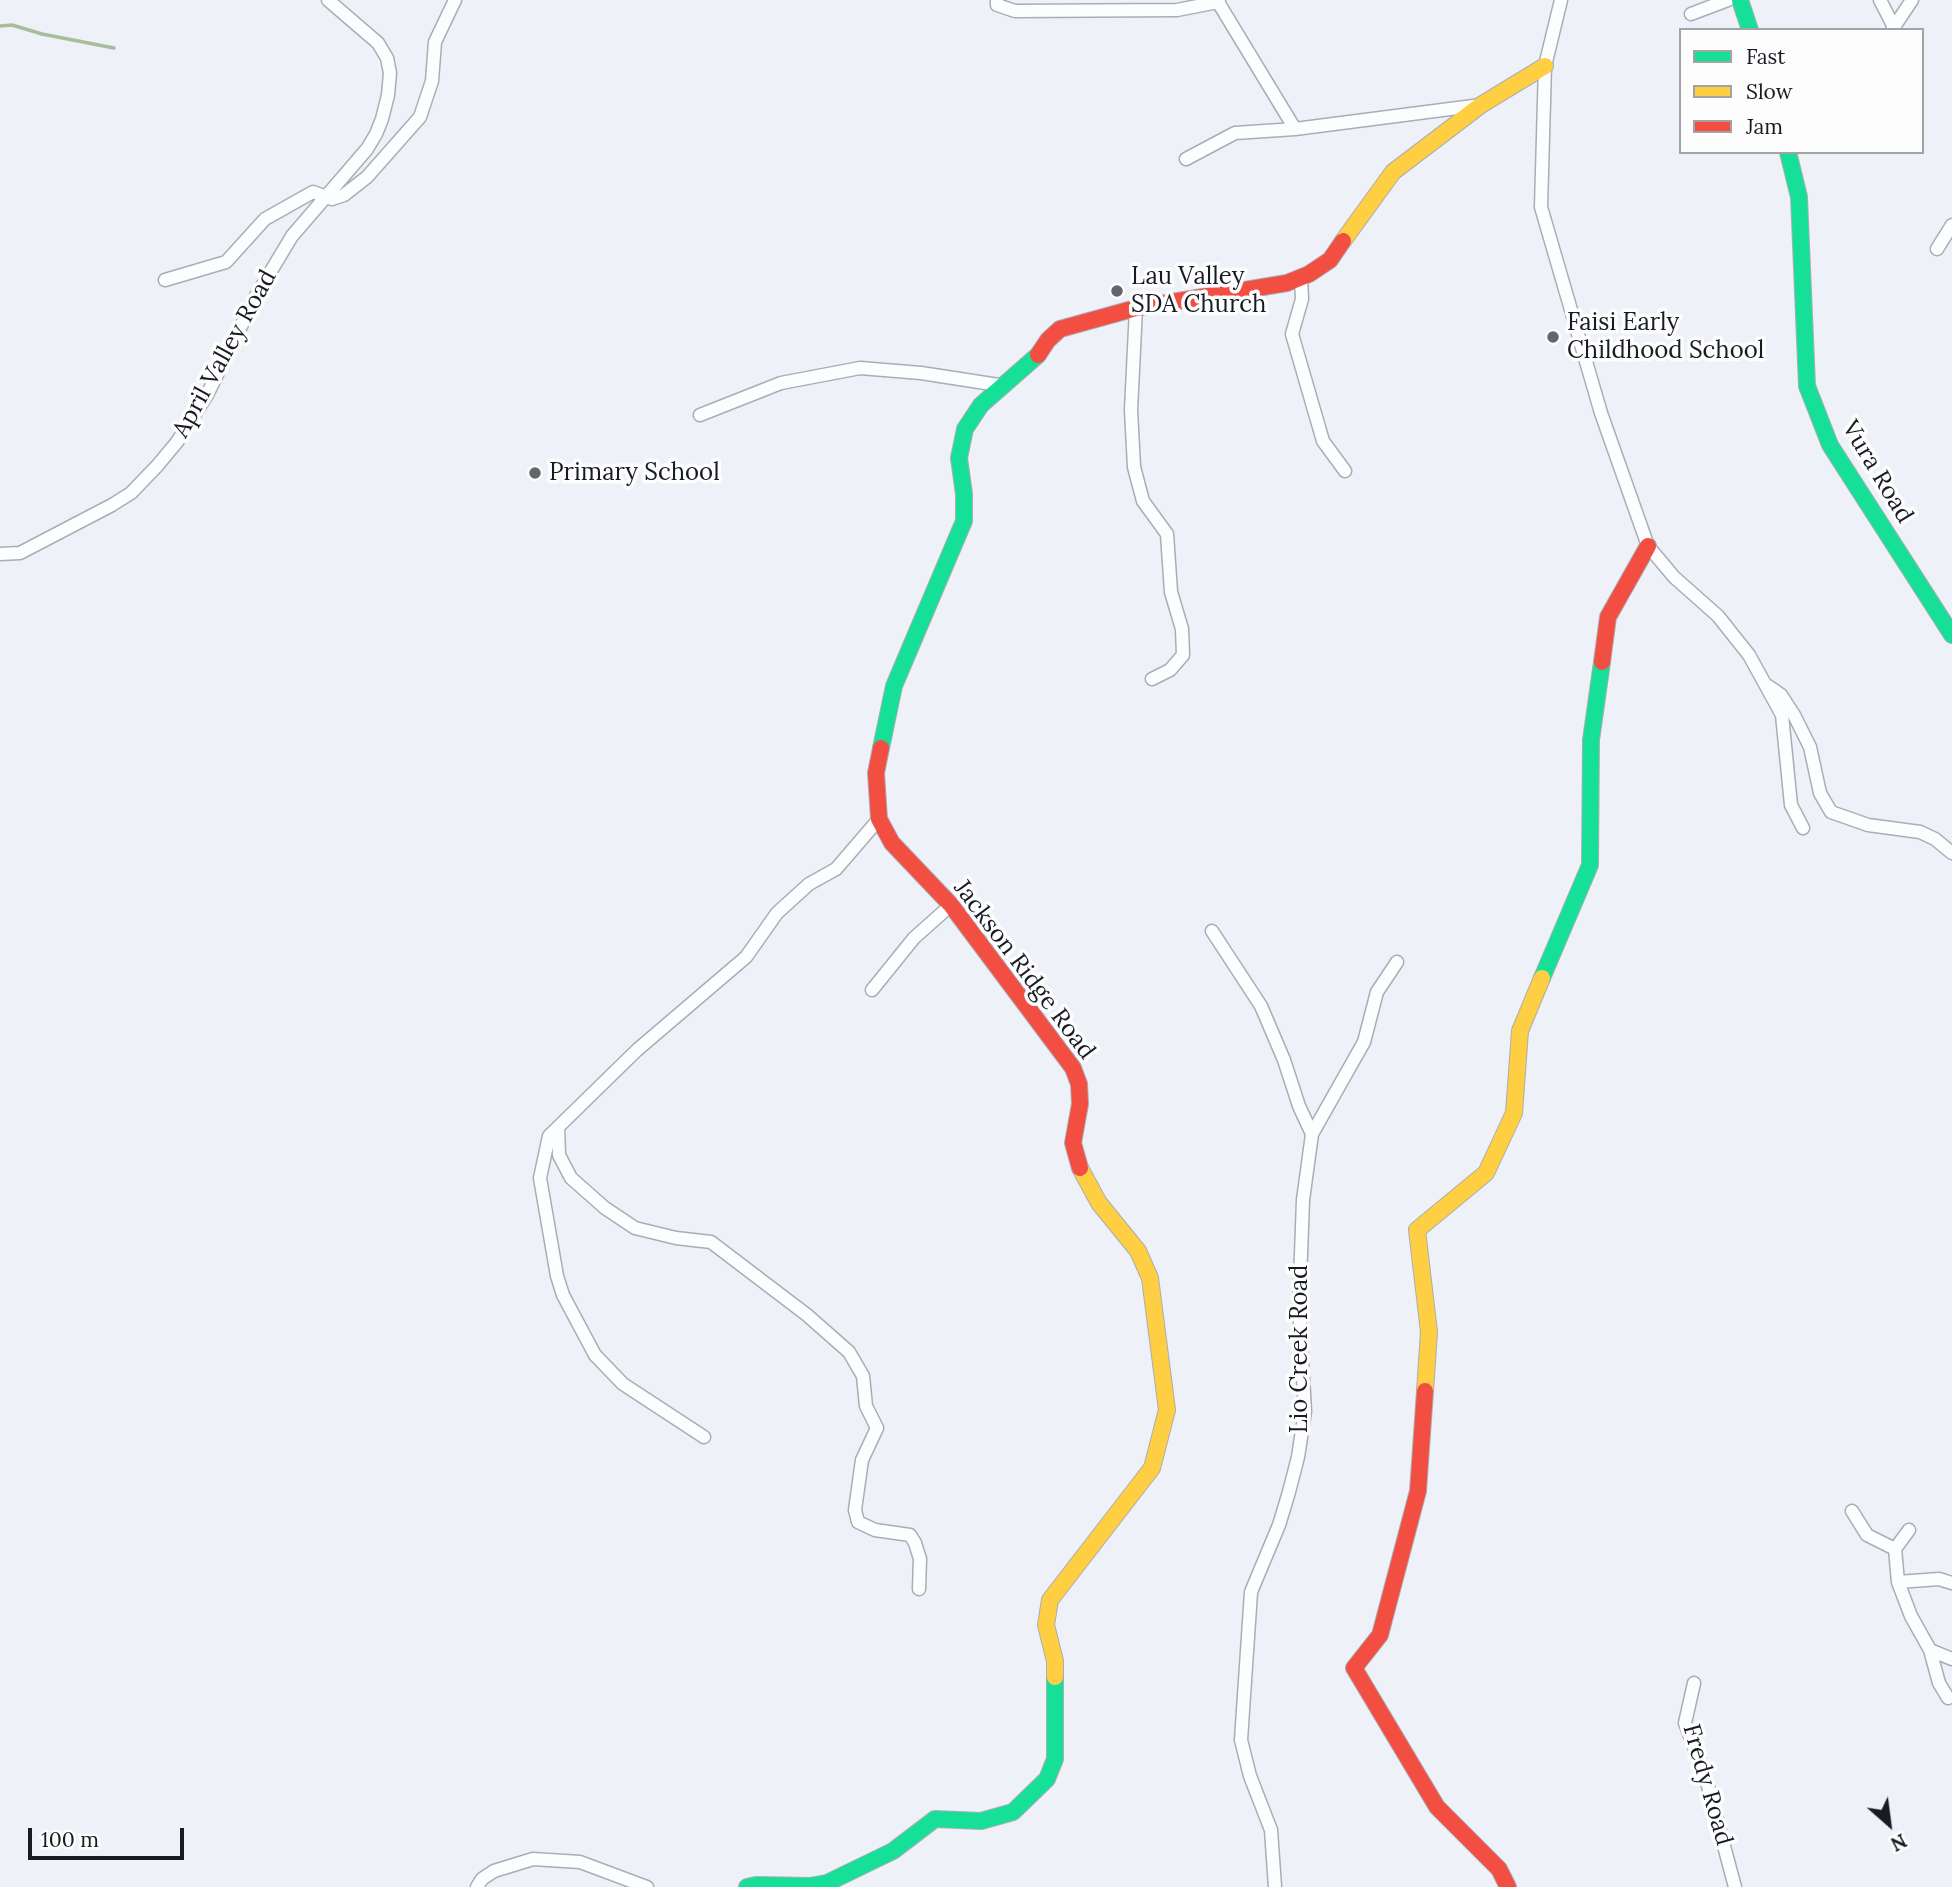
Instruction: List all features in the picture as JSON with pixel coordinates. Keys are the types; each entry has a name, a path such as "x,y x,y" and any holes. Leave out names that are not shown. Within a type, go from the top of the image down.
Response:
{"street":[{"name":"April Valley Road","path":"0,554 20,553 113,505 131,493 158,466 207,395 250,307 292,236 367,149 376,134 388,95 390,73 387,58 378,43 328,0"},
{"path":"164,280 226,262 265,219 313,192 332,199 357,187 420,117 432,81 435,42 455,0"},
{"path":"1561,0 1545,65 1541,206 1601,413 1648,546 1674,577 1718,616 1749,655 1782,715 1791,805 1803,828"},
{"path":"1691,14 1728,0"},
{"path":"1740,0 1749,28"},
{"path":"1880,0 1894,28"},
{"path":"1894,28 1912,0"},
{"path":"997,3 1015,11 1177,10 1219,1 1295,129"},
{"path":"704,1437 623,1384 594,1355 563,1295 557,1276 540,1178 549,1136 637,1050 746,957 777,913 809,884 836,869 880,819 876,773 894,686 964,521 964,494 958,458 965,429 981,405 1038,356 1048,340 1060,329 1136,308 1287,283 1329,260 1393,172 1481,105 1545,65"},
{"path":"1186,159 1235,133 1295,129 1481,105"},
{"name":"Vura Road","path":"1788,154 1799,197 1807,386 1830,445 1952,635"},
{"path":"1937,249 1952,225"},
{"path":"1301,277 1302,299 1292,334 1323,441 1345,471"},
{"path":"1136,308 1131,410 1135,467 1143,501 1167,534 1171,592 1182,629 1183,655 1170,670 1152,680"},
{"path":"700,415 781,383 860,368 921,373 1005,386"},
{"path":"1508,1887 1499,1869 1437,1807 1354,1668 1380,1634 1418,1491 1430,1332 1417,1230 1486,1173 1514,1113 1520,1031 1590,865 1591,740 1608,617 1648,546"},
{"path":"1765,684 1781,695 1794,715 1810,747 1820,793 1831,812 1868,825 1920,832 1935,839 1952,853"},
{"name":"Jackson Ridge Road","path":"747,1887 810,1886 827,1883 893,1851 935,1819 981,1821 1013,1812 1047,1779 1055,1759 1055,1661 1046,1625 1050,1600 1152,1468 1167,1410 1150,1278 1138,1251 1099,1203 1078,1165 1073,1143 1080,1094 1073,1068 951,905 892,843 880,819"},
{"path":"872,990 914,938 951,905"},
{"path":"1212,931 1262,1006 1312,1134"},
{"path":"1312,1134 1364,1042 1377,992 1397,962"},
{"path":"558,1127 559,1154 571,1178 604,1208 635,1228 677,1238 711,1242 797,1307 849,1352 863,1376 866,1406 877,1428 862,1460 855,1510 858,1522 875,1530 910,1535 920,1559 919,1590"},
{"name":"Lio Creek Road","path":"1275,1887 1270,1830 1250,1776 1241,1740 1241,1709 1251,1592 1279,1525 1289,1492 1305,1411 1299,1308 1303,1200 1312,1134"},
{"path":"1852,1511 1867,1535 1895,1549"},
{"path":"1909,1530 1895,1549 1898,1582 1911,1616 1930,1650 1939,1683 1948,1698"},
{"path":"1898,1582 1939,1579 1952,1583"},
{"path":"1930,1650 1952,1659"},
{"name":"Fredy Road","path":"1693,1683 1685,1723 1704,1775 1735,1887"},
{"path":"477,1887 482,1879 494,1871 533,1858 580,1862 647,1887"}],"waterway":[{"path":"0,26 12,25 42,34 114,48"}],"traffic: fast":[{"path":"1740,0 1749,28"},
{"path":"1788,154 1799,197 1807,386 1830,445 1952,635"},
{"path":"881,748 894,686 964,521 964,494 959,458 965,429 981,405 1038,355"},
{"path":"1542,978 1590,865 1591,740 1602,662"},
{"path":"747,1887 810,1886 827,1883 893,1851 935,1819 981,1821 1013,1812 1047,1779 1055,1759 1055,1677"}],"traffic: slow":[{"path":"1343,241 1393,172 1481,105 1545,66"},
{"path":"1425,1391 1429,1332 1417,1230 1486,1173 1514,1113 1520,1031 1542,978"},
{"path":"1055,1677 1055,1661 1046,1625 1050,1600 1152,1468 1167,1410 1150,1278 1138,1251 1099,1203 1080,1168"}],"traffic: jam":[{"path":"1038,355 1060,329 1136,308 1287,283 1309,274 1330,260 1343,241"},
{"path":"1602,662 1608,617 1648,546"},
{"path":"881,748 876,773 879,819 892,843 951,905 1073,1068 1079,1084 1080,1104 1073,1143 1080,1168"},
{"path":"1425,1391 1418,1491 1380,1635 1354,1668 1437,1807 1499,1869 1508,1887"}],"place":[{"name":"Lau Valley SDA Church","path":"1117,291"},
{"name":"Faisi Early Childhood School","path":"1553,337"},
{"name":"Primary School","path":"535,473"}]}
